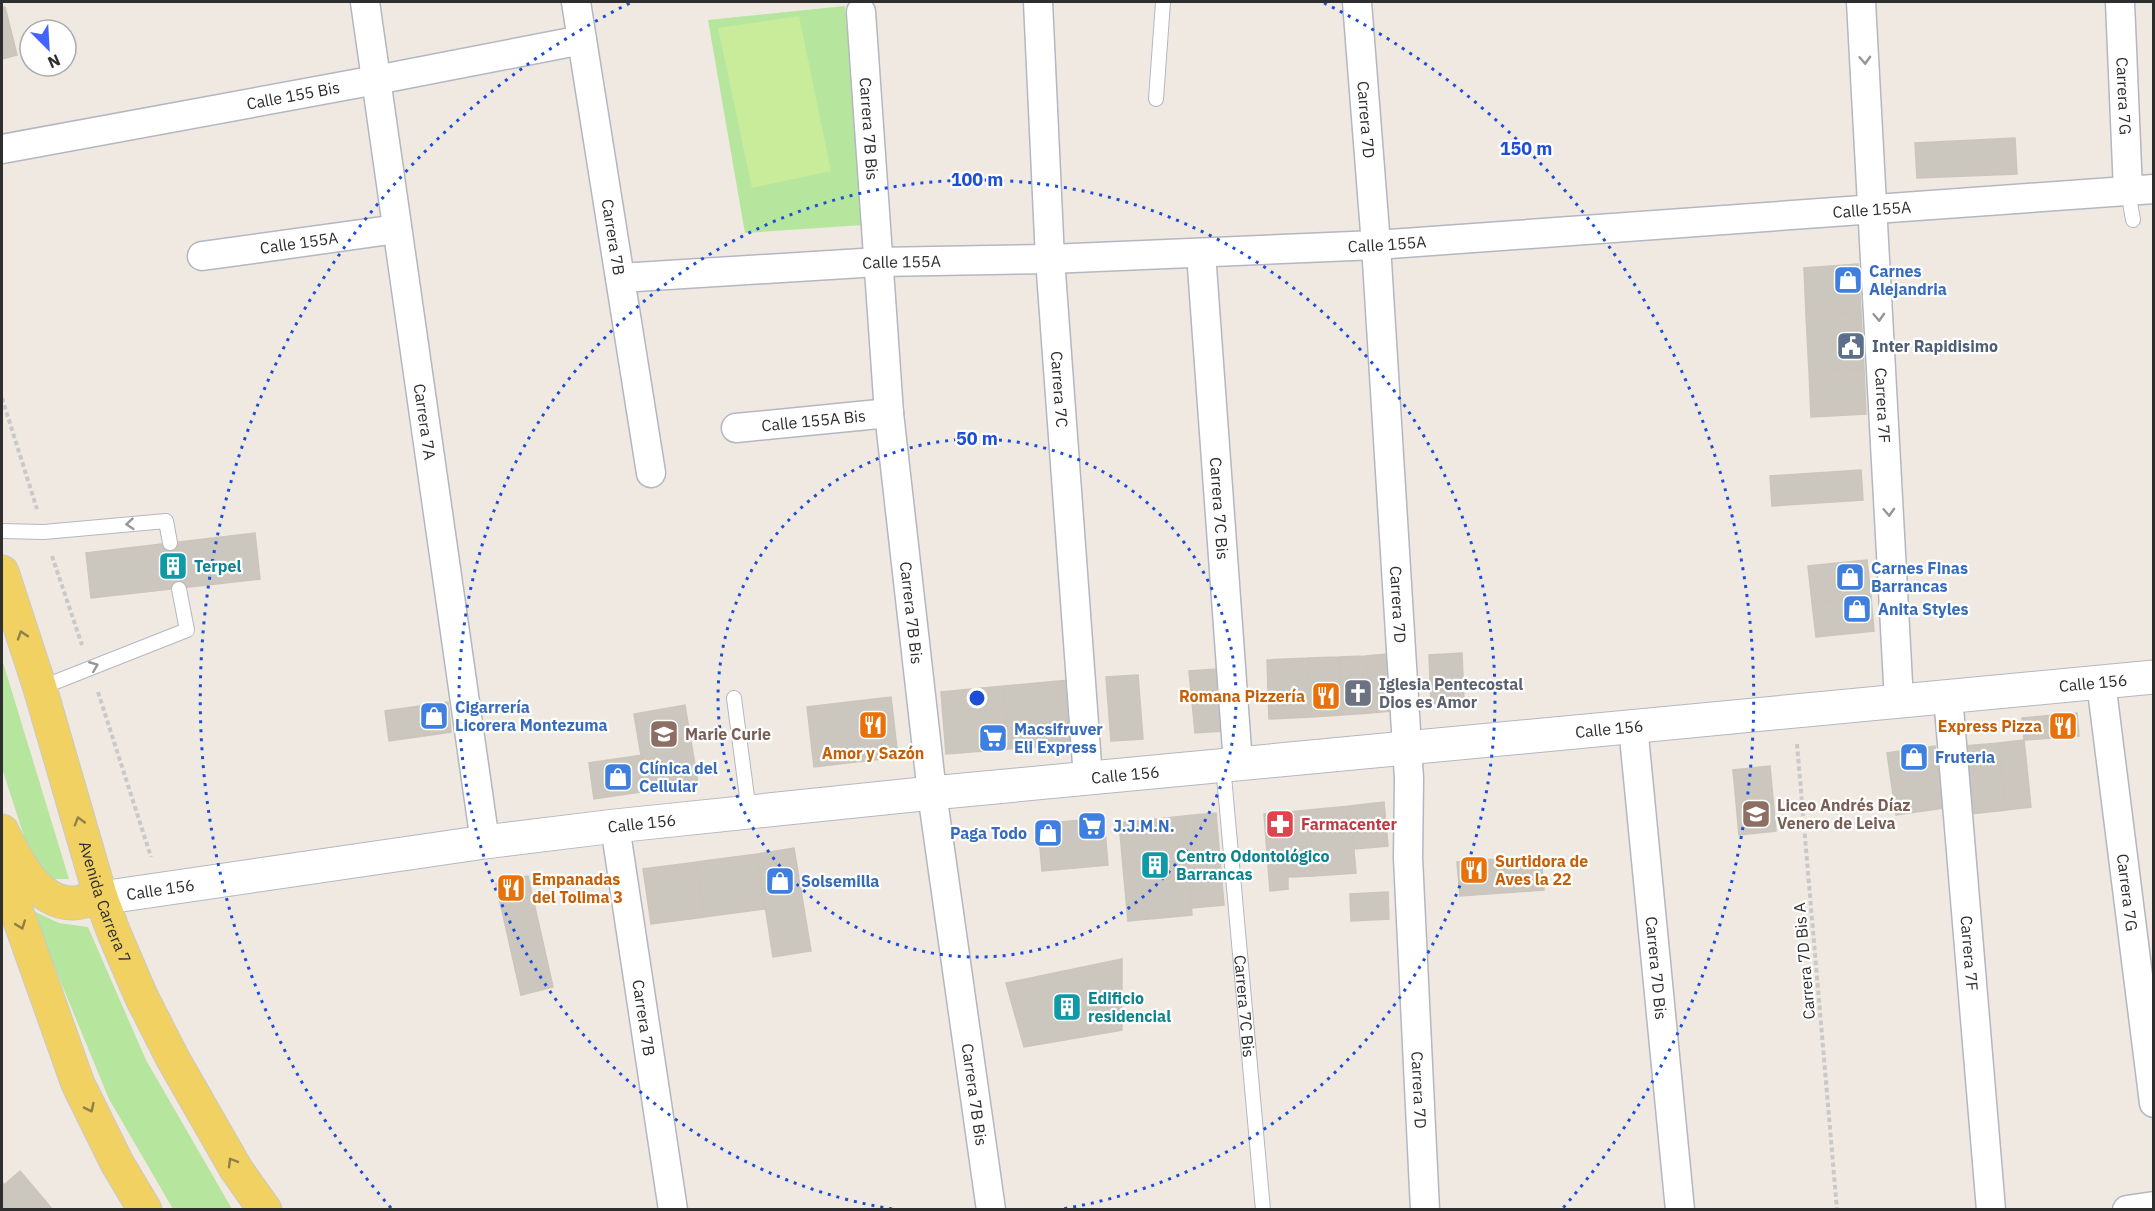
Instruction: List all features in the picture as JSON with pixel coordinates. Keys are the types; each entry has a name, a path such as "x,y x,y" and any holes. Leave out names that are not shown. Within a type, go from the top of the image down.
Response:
{"main road":[{"name":"Avenida Carrera 7","path":"2,572 40,688 101,898 114,933 141,996 173,1059 236,1169 265,1209"},
{"path":"2,831 30,880 50,897 72,903 101,898"},
{"path":"2,870 78,1084 117,1163 145,1209"}],"street":[{"name":"Carrera 7A","path":"365,2 484,842"},
{"name":"Carrera 7B","path":"576,2 651,474"},
{"name":"Carrera 7C","path":"1038,2 1050,259 1088,778"},
{"name":"Carrera 7D","path":"1357,2 1376,245 1407,749 1408,858 1425,1209"},
{"name":"Carrera 7F","path":"1861,2 1899,701"},
{"name":"Carrera 7G","path":"2120,2 2141,190"},
{"name":"Carrera 7B Bis","path":"861,12 889,412 932,793 992,1209"},
{"name":"Calle 155 Bis","path":"2,149 582,40"},
{"name":"Calle 155A","path":"620,278 878,262 1050,259 1376,245 2141,190"},
{"name":"Calle 155A","path":"202,256 397,229"},
{"name":"Carrera 7C Bis","path":"1202,253 1231,764"},
{"name":"Calle 155A Bis","path":"736,428 889,412"},
{"name":"Calle 156","path":"101,898 484,842 615,826 1231,764 2154,677"},
{"name":"Carrera 7G","path":"2101,682 2154,1102"},
{"name":"Carrera 7F","path":"1948,696 1991,1209"},
{"name":"Carrera 7D Bis","path":"1633,726 1680,1209"},
{"name":"Carrera 7B","path":"615,826 673,1209"},
{"path":"2127,1209 2154,1206"}],"lane":[{"path":"1156,99 1163,2"},
{"path":"2133,220 2141,190"},
{"path":"2,531 44,532 166,521 170,543"},
{"path":"40,688 188,630 179,589"},
{"path":"735,698 749,812"},
{"name":"Carrera 7C Bis","path":"1231,764 1263,1209"}],"path":[{"name":"Carrera 7D Bis A","path":"1794,711 1837,1209"}],"green space":[{"path":"845,6 863,225 745,233 708,20"},
{"path":"799,16 831,171 752,188 718,28"},
{"path":"2,659 69,879 48,879 31,858 2,768"},
{"path":"31,910 59,923 88,927 146,1060 232,1209 173,1209 109,1099"}],"building":[{"path":"5,7 17,55 2,59 2,8"},
{"path":"2015,138 2017,174 1917,178 1915,143"},
{"path":"1858,264 1861,312 1806,315 1804,268"},
{"path":"1861,312 1864,369 1809,371 1806,315"},
{"path":"1864,369 1866,414 1811,417 1809,371"},
{"path":"1861,470 1863,500 1772,506 1770,476"},
{"name":"Terpel","path":"255,533 260,579 91,598 86,553"},
{"path":"1867,560 1871,597 1812,603 1808,566"},
{"path":"1871,597 1874,631 1816,637 1812,603"},
{"path":"1462,653 1464,702 1431,704 1429,655"},
{"path":"1388,654 1392,711 1370,713 1366,656"},
{"path":"1366,656 1370,713 1342,715 1339,657"},
{"path":"1339,657 1342,715 1311,717 1308,658"},
{"path":"1308,658 1311,717 1269,719 1267,660"},
{"path":"1218,669 1224,731 1195,733 1189,671"},
{"path":"1138,675 1143,739 1111,741 1106,677"},
{"path":"1069,680 1074,744 1009,749 1004,686"},
{"path":"1004,686 1009,749 946,754 941,692"},
{"path":"891,697 898,757 814,767 807,707"},
{"path":"448,702 451,732 389,741 385,711"},
{"name":"Marie Curie","path":"685,705 698,783 647,791 634,714"},
{"path":"2077,713 2079,736 2024,740 2022,718"},
{"path":"2024,740 2031,807 2006,810 1999,743"},
{"path":"1999,743 2006,810 1970,814 1964,746"},
{"path":"1935,746 1944,808 1896,815 1887,753"},
{"name":"Clínica del Cellular","path":"642,755 647,791 594,799 589,763"},
{"name":"Liceo Andrés Díaz Venero de Leiva","path":"1770,766 1776,831 1739,835 1733,770"},
{"path":"1384,802 1388,846 1354,849 1350,806"},
{"path":"1350,806 1356,873 1314,876 1309,810"},
{"path":"1309,810 1314,876 1288,877 1288,889 1270,891 1264,814"},
{"path":"1216,813 1224,905 1192,908 1184,816"},
{"name":"Centro Odontológico Barrancas","path":"1184,816 1192,915 1128,921 1119,823"},
{"path":"1104,818 1108,865 1042,871 1038,824"},
{"name":"Solsemilla","path":"794,848 811,951 773,957 757,854"},
{"path":"757,854 764,909 704,917 697,862"},
{"path":"1541,856 1544,890 1460,896 1457,862"},
{"path":"697,862 704,917 651,924 643,869"},
{"path":"528,876 553,987 521,995 496,884"},
{"path":"1388,892 1389,919 1351,921 1350,894"},
{"name":"Edificio residencial","path":"1122,959 1122,1030 1024,1047 1006,983"},
{"path":"20,1171 53,1210 2,1210 2,1181 4,1185"}],"place":[{"name":"Carnes Alejandria","path":"1848,280"},
{"name":"Inter Rapidisimo","path":"1851,346"},
{"name":"Terpel","path":"173,566"},
{"name":"Carnes Finas Barrancas","path":"1850,577"},
{"name":"Anita Styles","path":"1857,609"},
{"name":"Iglesia Pentecostal Dios es Amor","path":"1358,693"},
{"name":"Romana Pizzería","path":"1326,696"},
{"name":"Cigarrería Licorera Montezuma","path":"434,716"},
{"name":"Amor y Sazón","path":"873,725"},
{"name":"Express Pizza","path":"2063,726"},
{"name":"Marie Curie","path":"664,734"},
{"name":"Macsifruver Eli Express","path":"993,738"},
{"name":"Fruteria","path":"1914,757"},
{"name":"Clínica del Cellular","path":"618,777"},
{"name":"Liceo Andrés Díaz Venero de Leiva","path":"1756,814"},
{"name":"Farmacenter","path":"1280,824"},
{"name":"J.J.M.N.","path":"1092,826"},
{"name":"Paga Todo","path":"1048,833"},
{"name":"Centro Odontológico Barrancas","path":"1155,865"},
{"name":"Surtidora de Aves la 22","path":"1474,870"},
{"name":"Solsemilla","path":"780,881"},
{"name":"Empanadas del Tolima 3","path":"511,888"},
{"name":"Edificio residencial","path":"1067,1007"}]}
